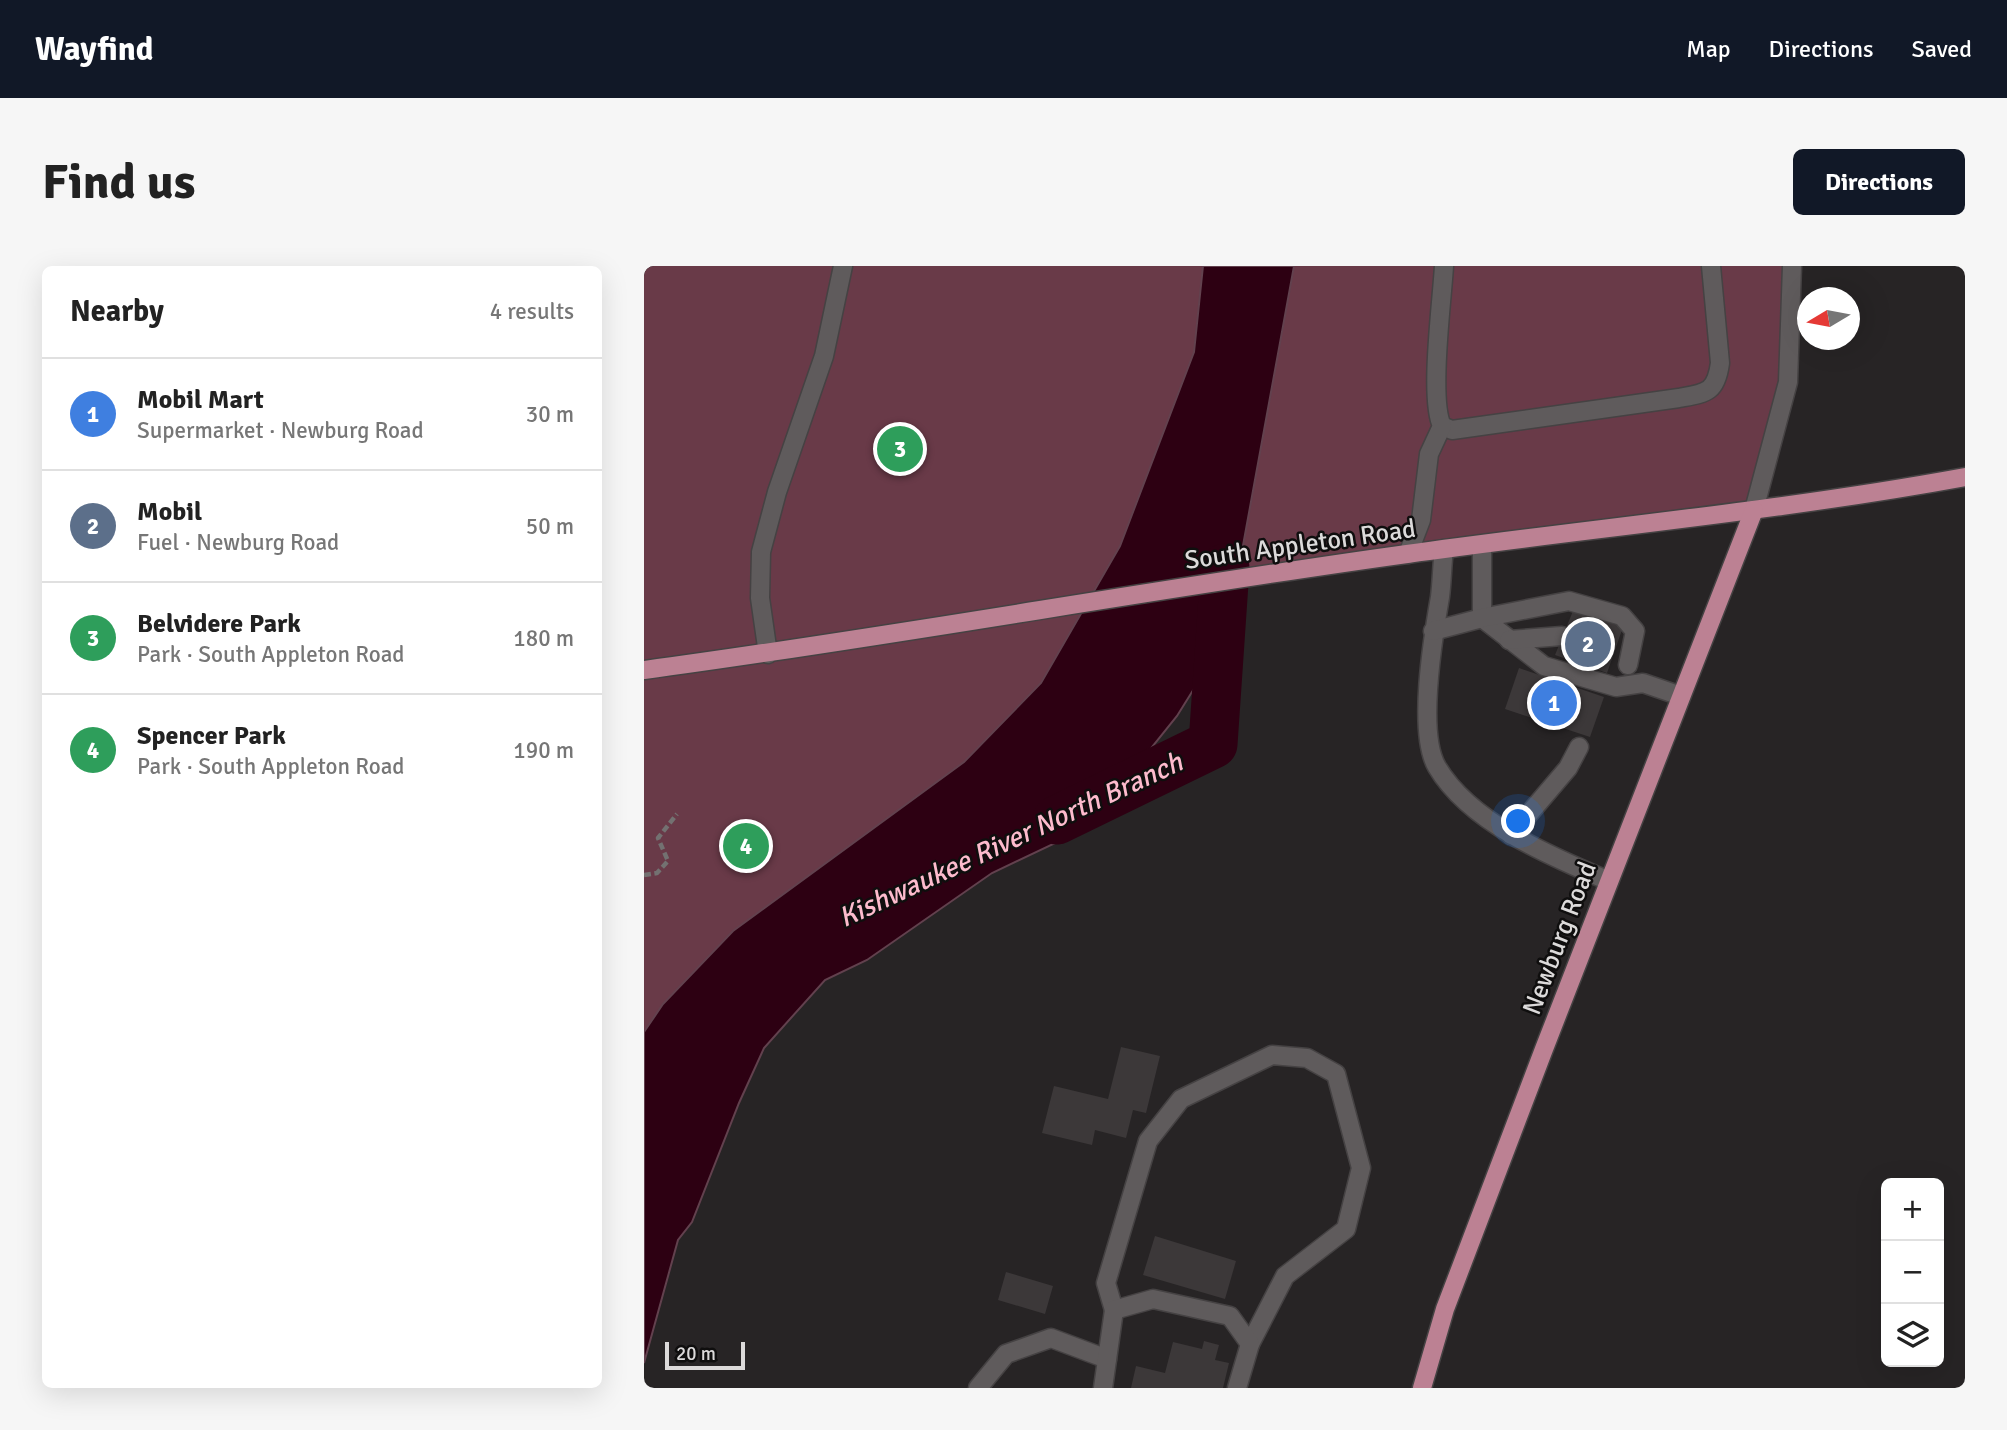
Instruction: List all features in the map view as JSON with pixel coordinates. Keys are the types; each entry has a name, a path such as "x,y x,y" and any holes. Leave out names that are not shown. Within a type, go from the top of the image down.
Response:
{"main road":[{"name":"South Appleton Road","path":"644,670 768,654 1309,568 1754,510 1965,477"},
{"name":"Newburg Road","path":"1422,1388 1445,1309 1754,510"}],"street":[{"path":"768,654 760,598 761,552 777,492 824,356 843,266"},
{"path":"1408,554 1420,520 1429,454 1442,426 1436,409 1436,398 1444,266"},
{"path":"1442,426 1452,430 1666,400 1701,394 1712,389 1720,363 1711,266"},
{"path":"1754,510 1788,382 1791,266"},
{"path":"1482,545 1482,618"},
{"path":"1444,549 1440,595 1429,659 1429,742 1436,766 1474,808 1511,835 1554,858 1609,881"},
{"path":"1433,631 1482,618 1569,601 1622,616 1635,631 1621,659 1643,683"},
{"path":"1482,618 1544,666 1616,687 1643,683 1681,696"},
{"path":"1509,640 1562,636"},
{"path":"1511,835 1568,768 1579,747"},
{"path":"1102,1388 1114,1310 1106,1283 1148,1141 1181,1099 1272,1055 1307,1058 1336,1074 1361,1168 1346,1228 1285,1276 1250,1344 1237,1388"},
{"path":"1114,1310 1153,1299 1230,1316 1250,1344"},
{"path":"978,1388 1006,1354 1051,1338 1107,1359"}],"path":[{"path":"644,875 657,873 668,861 659,838 677,814"}],"shaded area":[{"path":"644,266 1203,266 1194,352 1120,546 1041,683 964,762 733,931 663,1004 644,1032"},
{"path":"1294,266 1792,266 1788,382 1754,510 1238,573"}],"water":[{"path":"1203,266 1294,266 1238,573 1215,655 1177,716 1087,828 992,873 867,960 825,980 764,1048 692,1222 678,1240 644,1363 644,1032 663,1004 733,931 964,762 1041,683 1120,546 1194,352"}],"building":[{"path":"1573,611 1623,627 1607,673 1555,655"},
{"path":"1519,668 1604,697 1590,737 1505,709"},
{"path":"1121,1047 1160,1056 1146,1113 1133,1110 1126,1138 1095,1130 1092,1145 1042,1133 1054,1086 1108,1099"},
{"path":"1155,1236 1236,1261 1225,1299 1143,1275"},
{"path":"1006,1272 1053,1286 1045,1314 998,1300"},
{"path":"1204,1341 1219,1345 1215,1360 1229,1363 1223,1388 1131,1388 1136,1366 1165,1373 1173,1342 1202,1349"}],"waterway":[{"name":"Kishwaukee River North Branch","path":"1057,820 1213,744 1225,568"}],"tunnel":[{"path":"1562,636 1614,652"}],"place":[{"name":"Belvidere Park","path":"900,449"},
{"name":"Mobil","path":"1588,644"},
{"name":"Mobil Mart","path":"1554,703"},
{"name":"Spencer Park","path":"746,846"}]}
